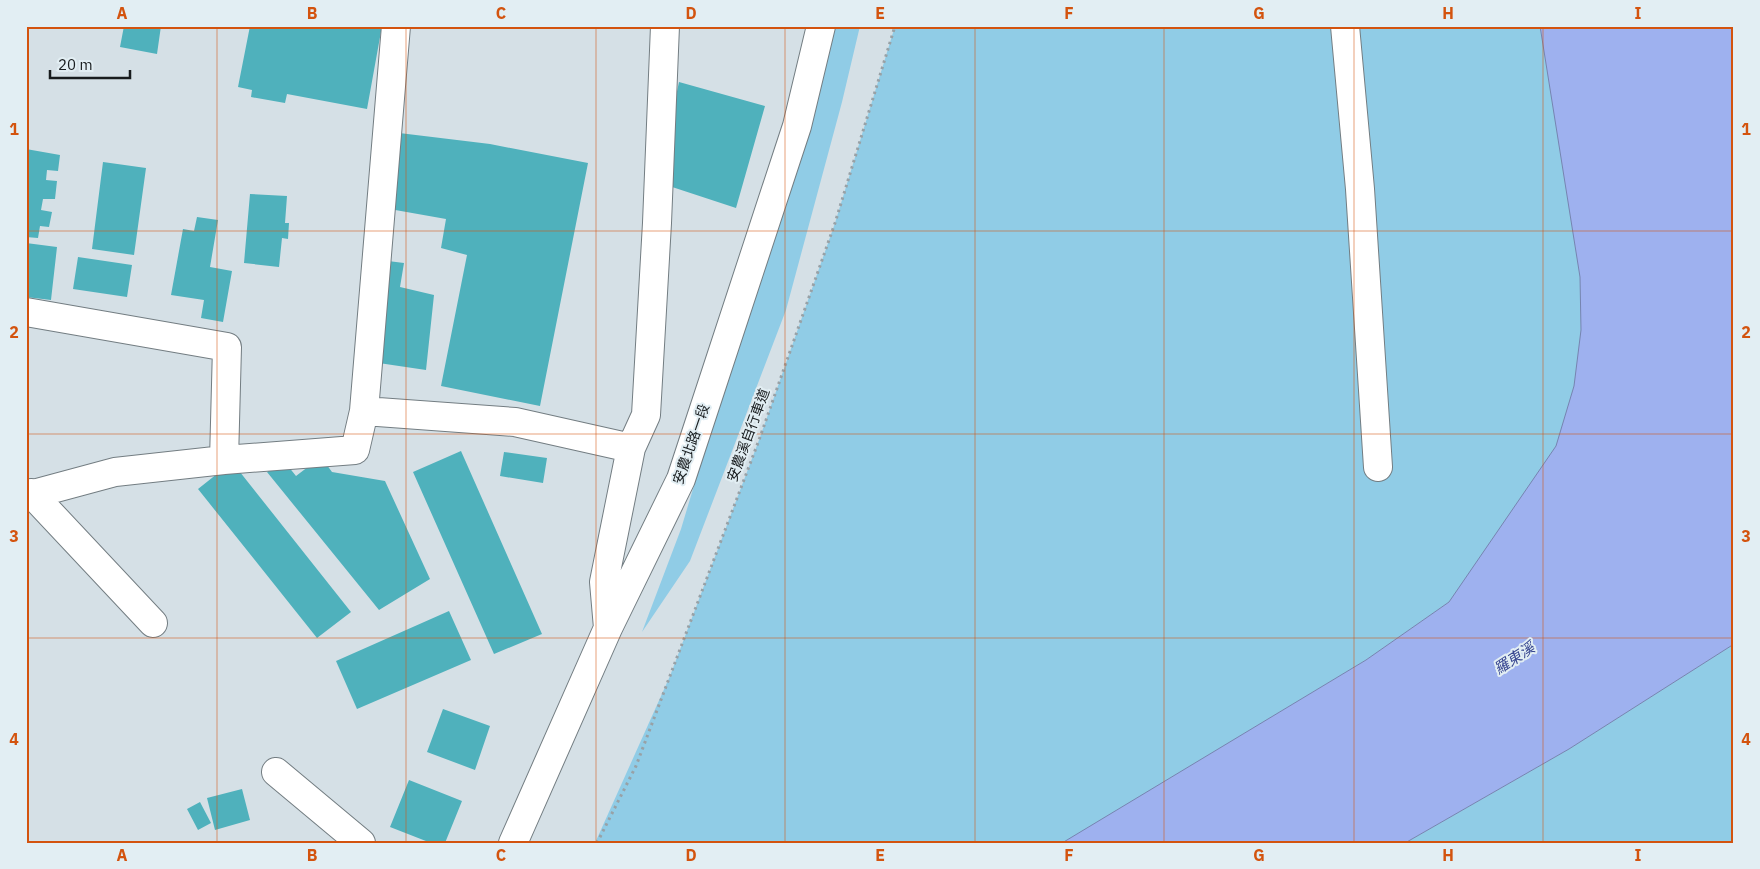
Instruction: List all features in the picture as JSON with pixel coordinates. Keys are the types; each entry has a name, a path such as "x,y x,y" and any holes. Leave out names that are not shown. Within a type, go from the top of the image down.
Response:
{"street":[{"path":"153,623 28,494 115,472 224,460 355,450 364,411 396,26"},
{"path":"608,628 604,582 632,448 646,415 657,223 665,26"},
{"name":"安農北路一段","path":"513,843 608,628 681,479 797,126 821,26"},
{"path":"1345,26 1360,189 1378,467"},
{"path":"26,312 226,347 224,460"},
{"path":"364,411 515,422 632,448"},
{"path":"276,772 361,843"}],"path":[{"name":"安農溪自行車道","path":"597,843 636,766 759,440 835,223 895,26"}],"shaded area":[{"path":"836,26 860,26 842,102 786,310 690,561 642,632 681,529 728,356 803,141"},
{"path":"895,26 1564,26 1594,418 1449,602 1366,660 1063,843 595,843 670,676 759,440 835,223"},
{"path":"1734,644 1734,843 1405,843 1569,749"}],"water":[{"name":"羅東溪","path":"1540,26 1734,26 1734,644 1569,749 1405,843 1062,843 1366,660 1449,602 1556,446 1574,386 1581,330 1580,277"}],"building":[{"path":"124,26 161,26 157,54 120,47"},
{"path":"250,26 382,26 367,109 287,94 285,103 251,97 252,90 238,87"},
{"path":"679,82 765,106 736,208 663,184 665,148"},
{"path":"391,132 490,144 588,163 540,406 441,386 467,255 441,248 446,219 384,208"},
{"path":"26,149 60,155 58,171 47,170 46,180 57,181 55,199 43,199 41,210 52,212 49,227 40,226 38,238 26,237"},
{"path":"103,162 146,168 134,255 92,249"},
{"path":"250,194 287,196 285,223 289,223 288,239 282,238 279,267 244,263"},
{"path":"197,217 218,220 210,267 232,271 223,322 201,318 204,300 171,295 183,229 194,231"},
{"path":"26,243 57,247 51,300 26,297"},
{"path":"78,257 132,265 127,297 73,289"},
{"path":"380,260 404,263 400,287 434,295 426,370 372,362"},
{"path":"461,451 542,634 494,654 413,472"},
{"path":"504,452 547,458 543,483 500,476"},
{"path":"321,457 332,472 385,481 430,579 379,610 267,472 284,461 296,476"},
{"path":"232,462 351,612 317,638 198,489"},
{"path":"449,611 471,660 357,709 336,661"},
{"path":"443,709 490,726 475,770 427,752"},
{"path":"409,780 462,801 445,843 431,843 390,827"},
{"path":"242,789 250,820 215,830 207,798"},
{"path":"200,802 211,823 198,830 187,809"}]}
